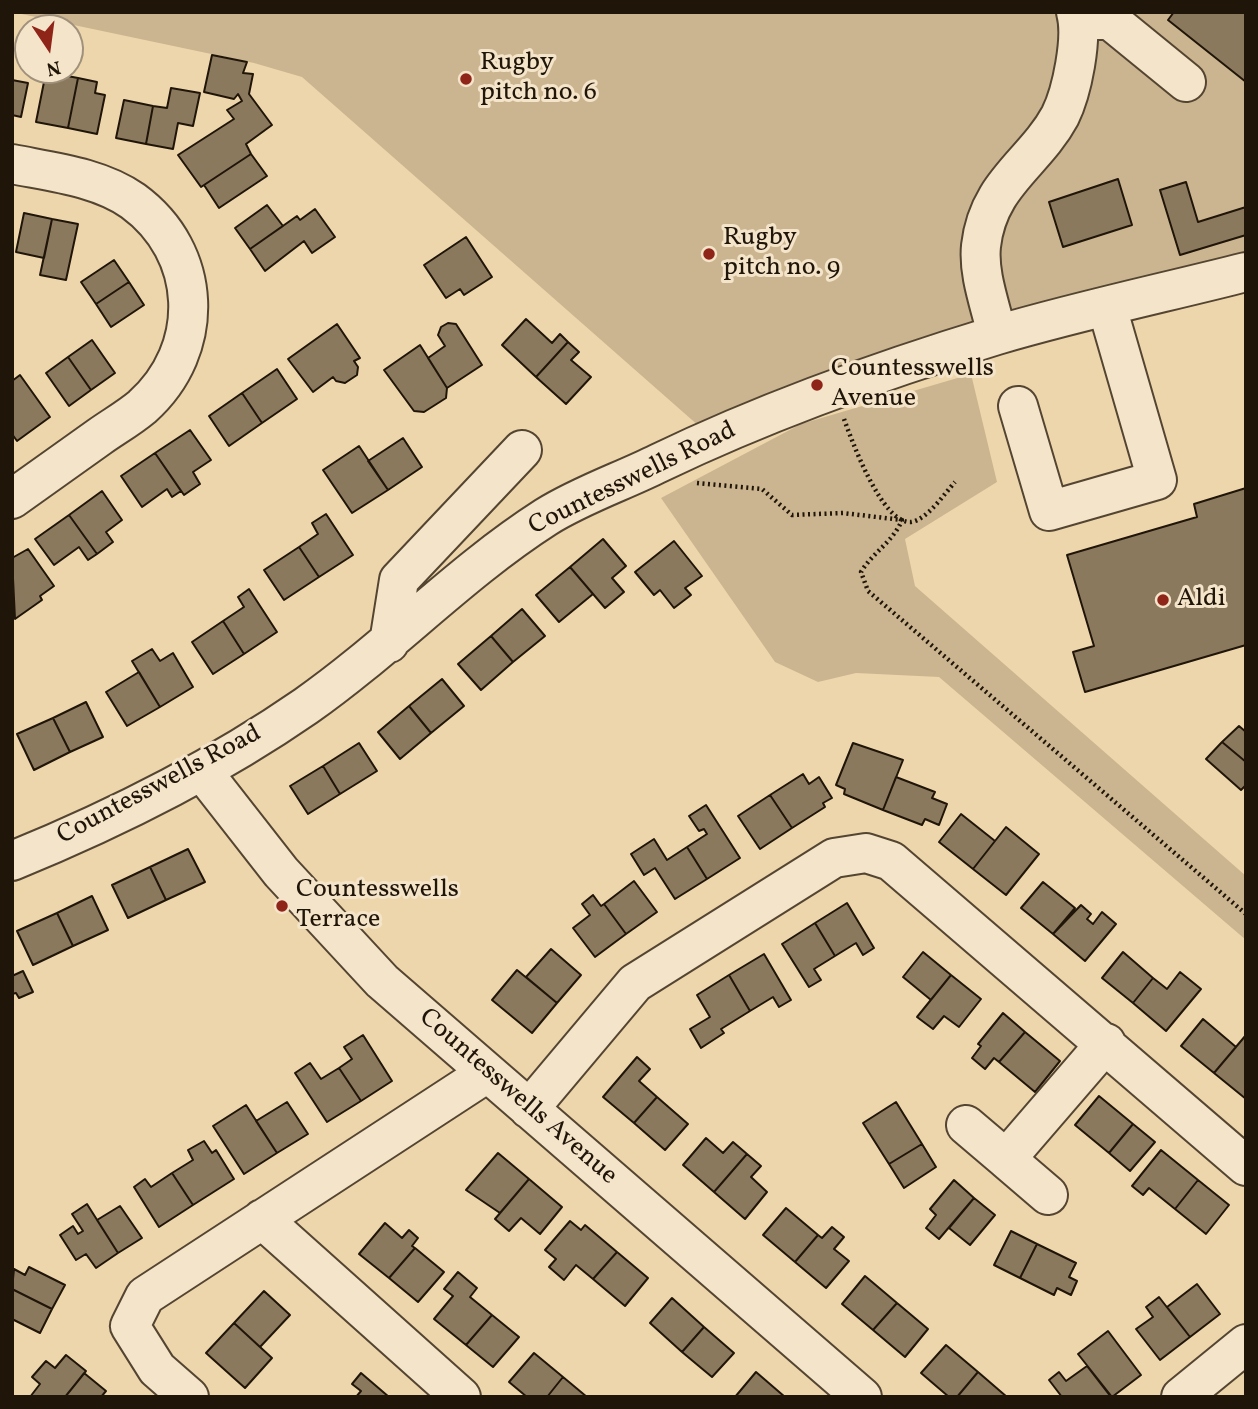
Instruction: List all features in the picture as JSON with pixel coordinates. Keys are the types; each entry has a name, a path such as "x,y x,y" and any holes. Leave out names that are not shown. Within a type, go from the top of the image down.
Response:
{"street":[{"path":"998,335 984,278 981,247 990,210 1009,178 1060,116 1079,51 1094,16 1186,82"},
{"path":"12,164 87,179 132,200 165,229 186,273 189,320 174,367 143,406 12,499"},
{"name":"Countesswells Road","path":"12,861 96,826 202,771 306,706 389,643 467,572 549,515 705,441 821,394 998,335 1246,272"},
{"path":"1018,406 1049,511 1157,480 1107,307"},
{"path":"389,643 399,580 522,450"},
{"name":"Countesswells Avenue","path":"202,771 281,872 373,971 862,1397"},
{"path":"529,1109 635,983 834,858 866,853 891,861 1246,1166"},
{"path":"1006,1159 1106,1044"},
{"path":"189,1397 157,1369 130,1326 145,1296 487,1073"},
{"path":"966,1125 1048,1195"},
{"path":"262,1219 461,1397"},
{"path":"1181,1397 1246,1344"}],"path":[{"path":"821,394 829,410 841,411 869,481 891,511 902,520"},
{"path":"656,465 690,483 762,489 792,515 842,513 911,522 920,518 955,482"},
{"path":"902,520 891,540 869,559 861,572 867,591 1246,914"}],"shaded area":[{"path":"12,12 1246,12 1246,259 700,427 302,77 254,63 84,27 84,14"},
{"path":"971,374 997,482 905,539 915,586 1246,876 1246,940 939,677 856,673 818,682 775,662 661,498 801,424"}],"building":[{"path":"1174,12 1246,12 1246,82 1168,20"},
{"path":"212,55 247,62 243,73 253,74 249,94 272,125 246,144 251,154 201,187 178,155 234,119 227,110 242,101 238,94 234,99 204,92"},
{"path":"84,79 97,82 95,93 105,95 97,134 68,128 77,84 84,84"},
{"path":"12,80 14,84 28,84 21,117 12,115"},
{"path":"44,84 77,84 68,128 36,122"},
{"path":"171,88 200,93 193,126 178,123 173,149 146,144 153,106 167,108"},
{"path":"124,100 153,106 146,144 116,138"},
{"path":"251,154 267,176 219,208 204,185"},
{"path":"1118,179 1132,225 1063,247 1049,202"},
{"path":"1186,182 1198,222 1246,207 1246,235 1180,255 1160,190"},
{"path":"267,205 283,226 250,249 235,228"},
{"path":"315,209 335,237 312,253 304,241 265,271 250,249 297,216 300,220"},
{"path":"24,213 52,219 44,258 16,252"},
{"path":"52,219 78,224 66,280 40,275"},
{"path":"466,237 492,277 464,295 460,289 446,298 424,265"},
{"path":"114,260 129,282 96,304 81,282"},
{"path":"129,282 144,305 111,327 96,304"},
{"path":"526,319 552,343 560,334 568,342 536,377 502,345"},
{"path":"448,323 456,324 482,365 447,388 428,358 445,346 438,335 441,327"},
{"path":"337,324 360,358 354,361 358,367 357,375 345,383 336,381 333,377 313,392 288,359"},
{"path":"92,340 115,373 91,390 68,357"},
{"path":"568,342 579,352 571,360 591,377 566,404 536,377"},
{"path":"420,345 447,388 446,398 424,412 414,411 384,370"},
{"path":"68,357 91,390 69,406 46,373"},
{"path":"277,369 297,399 262,423 242,393"},
{"path":"20,375 50,417 17,441 12,434 12,381"},
{"path":"242,393 262,423 229,446 209,416"},
{"path":"190,430 211,460 193,472 200,484 184,495 155,453"},
{"path":"403,438 422,467 388,490 368,461"},
{"path":"359,446 388,490 352,513 323,470"},
{"path":"155,453 181,491 172,497 167,489 142,507 121,476"},
{"name":"Aldi","path":"1246,488 1246,645 1085,692 1073,652 1094,646 1067,555 1197,517 1194,504"},
{"path":"102,491 122,520 106,532 113,542 97,554 69,515"},
{"path":"326,514 353,555 319,577 299,547 318,534 312,523"},
{"path":"69,515 97,554 88,560 79,547 54,565 35,539"},
{"path":"603,539 626,566 612,578 624,592 605,608 570,567"},
{"path":"674,541 702,576 685,588 691,595 674,608 660,590 654,595 635,572"},
{"path":"299,547 319,577 284,600 264,570"},
{"path":"28,549 54,586 40,596 42,600 15,619 12,558"},
{"path":"570,567 593,594 559,622 536,595"},
{"path":"249,589 277,632 244,654 223,621 244,607 238,597"},
{"path":"522,609 545,636 513,662 491,636"},
{"path":"223,621 244,654 213,674 192,642"},
{"path":"491,636 513,662 481,690 458,664"},
{"path":"152,649 160,661 173,653 193,687 160,707 132,661"},
{"path":"139,672 160,707 127,726 106,692"},
{"path":"442,679 464,706 431,733 409,706"},
{"path":"86,702 103,737 70,752 53,718"},
{"path":"409,706 431,733 400,759 378,732"},
{"path":"53,718 70,752 34,770 17,734"},
{"path":"1239,726 1246,732 1246,762 1222,742"},
{"path":"1222,742 1246,762 1246,785 1241,790 1206,759"},
{"path":"359,743 377,771 340,794 323,766"},
{"path":"853,743 903,760 883,810 844,794 845,789 836,785"},
{"path":"323,766 340,794 308,814 290,786"},
{"path":"803,774 809,784 819,777 832,798 823,803 825,807 792,828 770,795"},
{"path":"896,777 935,792 932,798 947,804 939,825 925,819 922,825 883,810"},
{"path":"770,795 792,828 760,849 738,816"},
{"path":"706,805 740,858 707,879 687,847 707,834 704,829 699,831 689,816"},
{"path":"961,814 995,841 973,869 939,842"},
{"path":"1006,827 1039,854 1006,895 973,869"},
{"path":"654,839 667,860 687,847 707,879 675,899 655,868 644,875 631,854"},
{"path":"188,849 205,882 166,900 150,867"},
{"path":"150,867 166,900 128,918 112,885"},
{"path":"634,881 657,912 626,934 604,904"},
{"path":"1043,882 1075,908 1053,934 1021,908"},
{"path":"593,895 601,906 604,904 626,934 595,957 573,928 590,915 582,904"},
{"path":"92,896 108,930 73,946 57,913"},
{"path":"847,903 874,948 863,955 856,943 835,956 815,923"},
{"path":"1081,905 1091,914 1087,919 1093,924 1102,912 1116,924 1085,961 1053,934"},
{"path":"57,913 73,946 33,965 17,931"},
{"path":"815,923 835,956 814,969 821,980 809,987 782,944"},
{"path":"551,949 581,975 557,1003 526,977"},
{"path":"923,952 951,975 931,1000 903,977"},
{"path":"1123,952 1153,978 1133,1003 1102,978"},
{"path":"764,954 791,1000 779,1007 773,997 750,1011 729,975"},
{"path":"517,970 557,1003 532,1033 492,1000"},
{"path":"23,971 33,992 19,998 16,993 12,994 12,976"},
{"path":"1180,972 1201,989 1166,1031 1133,1003 1153,978 1167,989"},
{"path":"729,975 750,1011 721,1029 724,1033 701,1048 690,1029 710,1017 697,995"},
{"path":"951,975 981,999 959,1027 944,1016 933,1029 917,1017"},
{"path":"1003,1013 1025,1032 999,1062 994,1058 985,1069 972,1058 981,1046 978,1044"},
{"path":"1203,1019 1236,1047 1214,1073 1181,1046"},
{"path":"1025,1032 1060,1061 1035,1092 999,1062"},
{"path":"363,1035 392,1081 361,1101 339,1068 352,1059 344,1047"},
{"path":"1246,1035 1246,1099 1214,1073"},
{"path":"637,1057 650,1069 639,1081 657,1097 634,1123 603,1097"},
{"path":"310,1063 321,1079 339,1068 361,1101 327,1122 295,1073"},
{"path":"1099,1096 1133,1124 1109,1153 1075,1125"},
{"path":"657,1097 688,1124 665,1150 634,1123"},
{"path":"287,1102 308,1134 277,1153 256,1121"},
{"path":"896,1102 922,1144 889,1164 863,1123"},
{"path":"246,1105 277,1153 244,1174 213,1126"},
{"path":"1133,1124 1155,1142 1130,1171 1109,1153"},
{"path":"706,1138 723,1153 733,1142 747,1154 714,1192 683,1165"},
{"path":"204,1141 212,1153 216,1150 234,1179 193,1205 172,1173 193,1160 188,1150"},
{"path":"922,1144 936,1167 904,1188 889,1164"},
{"path":"1161,1150 1198,1180 1175,1209 1149,1188 1143,1195 1132,1186"},
{"path":"498,1153 529,1179 500,1213 466,1190"},
{"path":"747,1154 761,1166 751,1177 767,1192 745,1219 714,1192"},
{"path":"172,1173 193,1205 159,1227 134,1187 145,1179 151,1187"},
{"path":"529,1179 562,1207 540,1234 521,1218 509,1231 495,1219"},
{"path":"954,1180 974,1198 939,1239 926,1228 936,1215 930,1209"},
{"path":"1198,1180 1229,1205 1206,1234 1175,1209"},
{"path":"974,1198 995,1215 970,1245 949,1228"},
{"path":"87,1204 118,1253 96,1268 86,1254 76,1260 60,1235 73,1226 78,1234 83,1231 72,1214"},
{"path":"120,1206 142,1238 118,1253 97,1220"},
{"path":"786,1208 818,1235 795,1262 763,1235"},
{"path":"570,1221 581,1230 585,1225 617,1252 593,1279 576,1265 564,1280 549,1267 556,1259 545,1250"},
{"path":"385,1223 402,1238 409,1230 418,1238 412,1246 415,1248 389,1278 359,1254"},
{"path":"832,1227 844,1237 834,1249 849,1261 826,1288 795,1262 818,1235 822,1238"},
{"path":"1011,1231 1037,1244 1020,1278 994,1265"},
{"path":"1037,1244 1076,1263 1069,1277 1077,1281 1071,1295 1057,1288 1054,1295 1020,1278"},
{"path":"415,1248 444,1272 418,1302 389,1278"},
{"path":"617,1252 648,1278 625,1306 593,1279"},
{"path":"29,1267 65,1285 52,1309 12,1289 14,1269 25,1275"},
{"path":"458,1272 477,1288 470,1297 492,1315 466,1345 434,1319 453,1296 444,1289"},
{"path":"865,1276 897,1303 873,1330 842,1304"},
{"path":"1197,1284 1220,1314 1190,1337 1167,1307"},
{"path":"12,1289 52,1309 40,1333 12,1319"},
{"path":"264,1291 290,1315 260,1347 234,1323"},
{"path":"1159,1297 1190,1337 1160,1360 1136,1329 1153,1317 1146,1307"},
{"path":"672,1298 704,1327 682,1352 650,1323"},
{"path":"897,1303 928,1329 905,1357 873,1330"},
{"path":"492,1315 519,1337 493,1367 466,1345"},
{"path":"234,1323 272,1358 245,1388 206,1353"},
{"path":"704,1327 734,1353 712,1377 682,1352"},
{"path":"1108,1331 1141,1375 1112,1397 1078,1354"},
{"path":"946,1345 978,1372 957,1397 949,1397 921,1373"},
{"path":"534,1353 563,1377 547,1397 527,1397 509,1382"},
{"path":"66,1355 86,1371 65,1397 30,1397 40,1384 32,1377 46,1361 55,1368"},
{"path":"1087,1366 1111,1397 1062,1397 1049,1380 1059,1372 1066,1381"},
{"path":"756,1372 785,1397 735,1397"},
{"path":"978,1372 1007,1397 957,1397"},
{"path":"84,1373 106,1391 101,1397 65,1397"},
{"path":"361,1373 389,1397 356,1397 361,1391 352,1384"},
{"path":"563,1377 587,1397 547,1397"}],"place":[{"name":"Rugby pitch no. 6","path":"466,79"},
{"name":"Rugby pitch no. 9","path":"709,254"},
{"name":"Countesswells Avenue","path":"817,385"},
{"name":"Aldi","path":"1163,600"},
{"name":"Countesswells Terrace","path":"282,906"}]}
